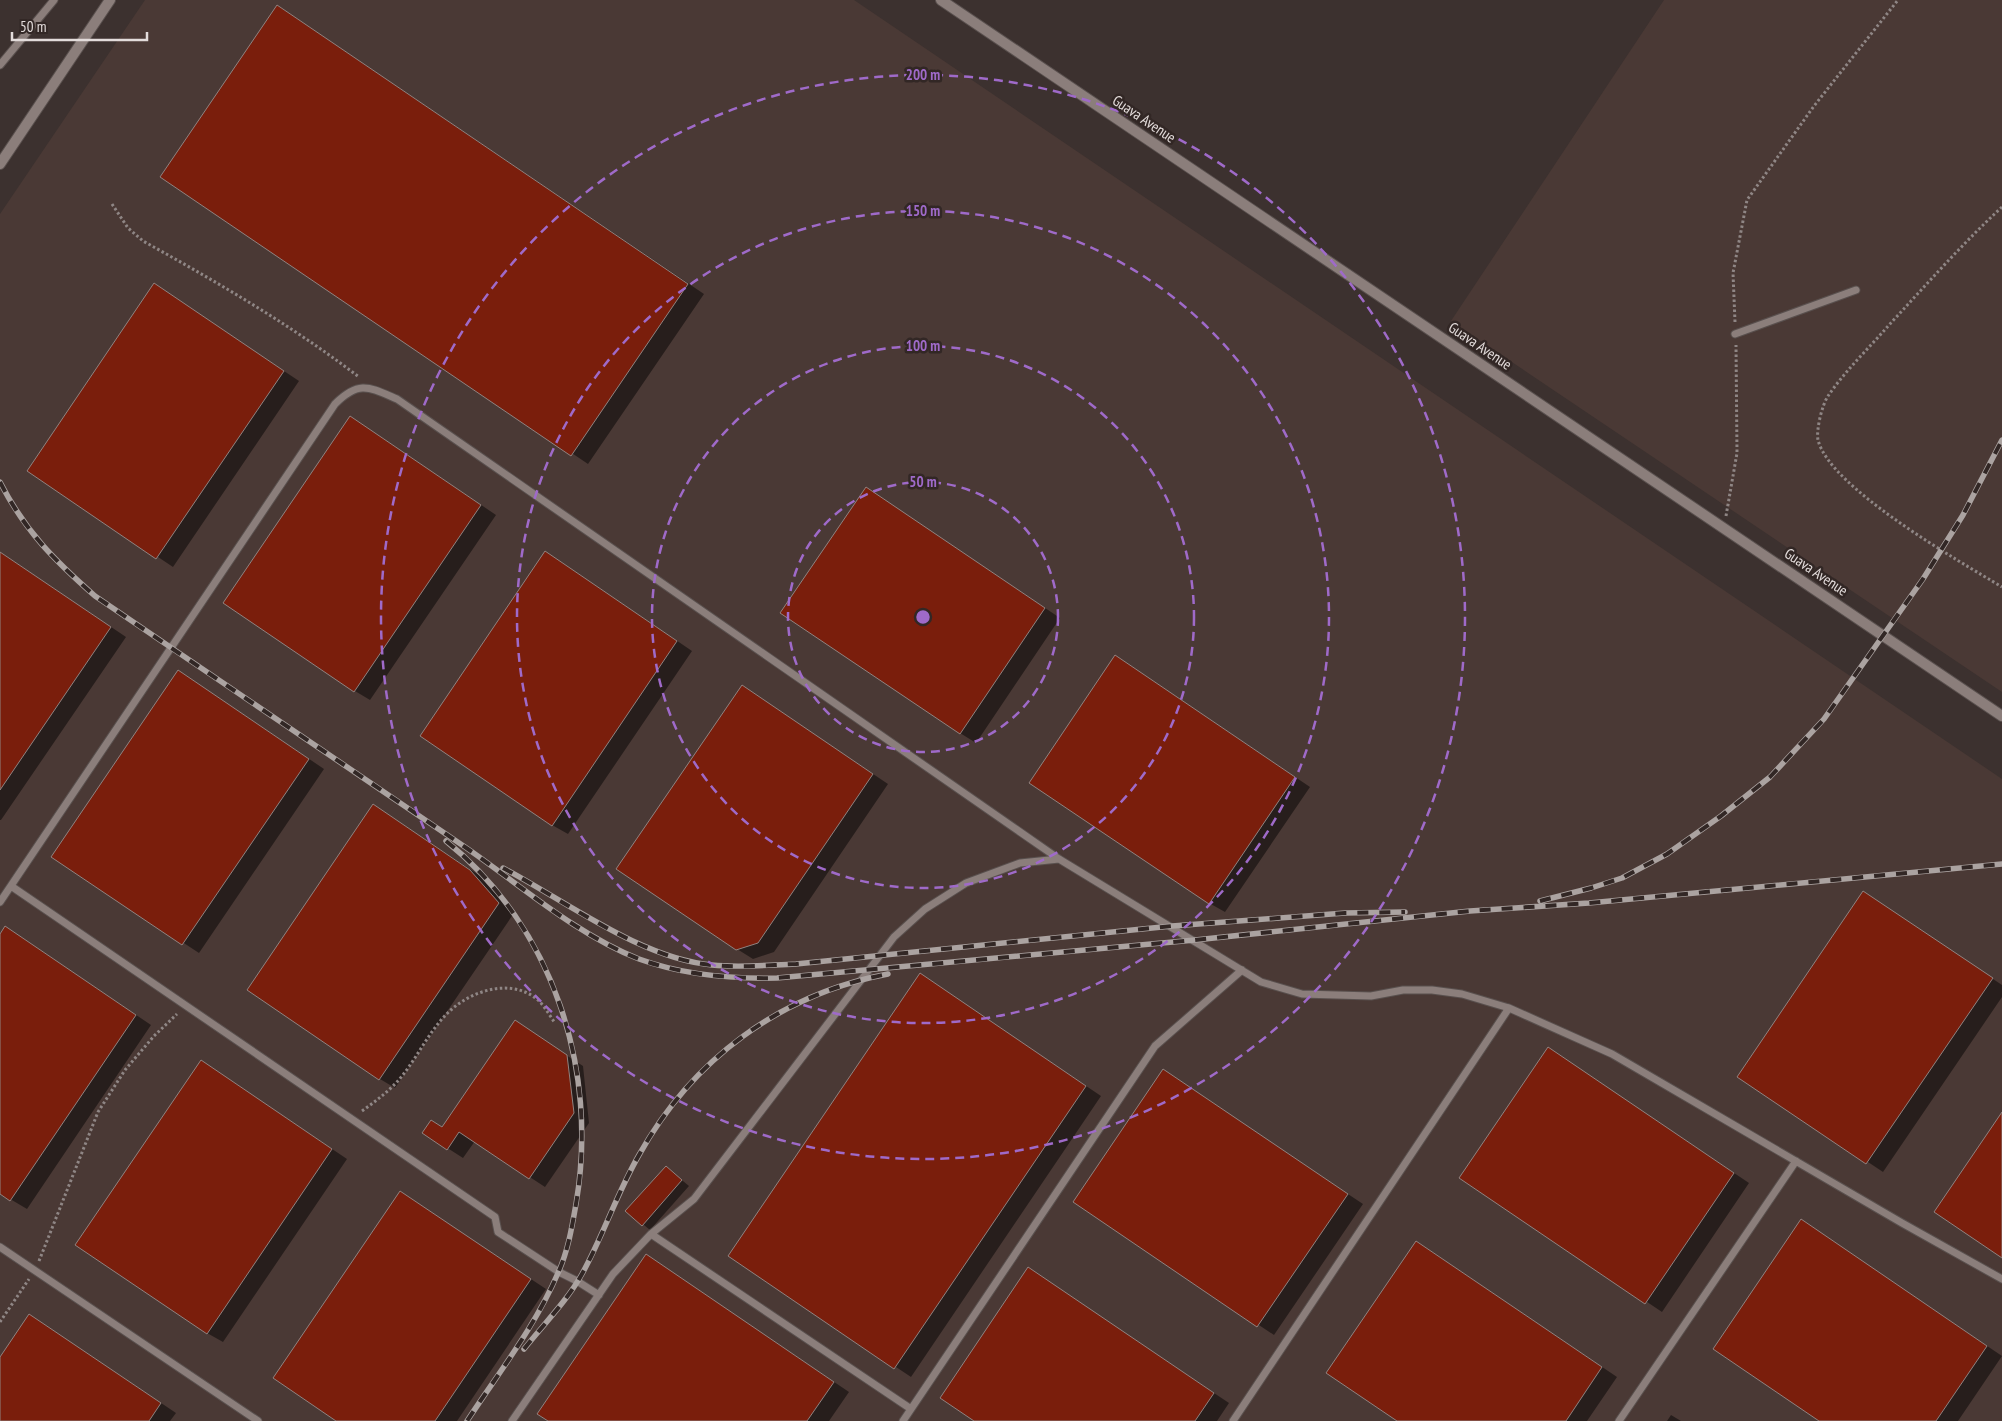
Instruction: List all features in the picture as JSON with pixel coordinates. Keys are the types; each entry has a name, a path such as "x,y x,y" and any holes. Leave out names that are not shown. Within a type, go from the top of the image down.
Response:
{"street":[{"path":"0,164 3,152 110,0"},
{"name":"Guava Avenue","path":"941,0 2002,716"}],"lane":[{"path":"0,65 54,0"},
{"path":"1735,334 1856,290"},
{"path":"0,902 335,404 347,392 361,387 378,391 397,399 1059,859 1261,982 1302,994 1371,996 1403,990 1432,990 1462,994 1509,1008 1612,1054 2002,1279"},
{"path":"512,1421 613,1274 651,1234 694,1199 894,937 925,909 966,883 1020,863 1059,859"},
{"path":"11,886 495,1217 498,1232 559,1272 599,1295"},
{"path":"903,1421 1155,1046 1242,970"},
{"path":"1233,1421 1509,1008"},
{"path":"1619,1421 1796,1161"},
{"path":"651,1234 911,1409"},
{"path":"0,1247 258,1421"}],"path":[{"path":"1724,529 1736,453 1733,273 1747,200 1814,106 1898,0"},
{"path":"112,204 128,228 143,241 232,292 322,349 378,391"},
{"path":"2002,207 1925,286 1826,398 1820,418 1818,439 1823,452 1841,476 1867,500 2002,587"},
{"path":"351,1118 386,1093 402,1076 452,1009 475,994 496,988 521,991 539,1001 555,1023"},
{"path":"0,1322 35,1270 98,1112 131,1063 154,1036 186,1005"}],"shaded area":[{"path":"145,0 854,0 2002,779 2002,1421 0,1421 0,214"},
{"path":"1664,0 2002,0 2002,692 1451,321"}],"building":[{"path":"277,5 688,284 571,456 160,177"},
{"path":"154,283 284,371 156,559 27,471"},
{"path":"350,416 481,505 354,692 223,603"},
{"path":"866,487 1045,608 960,734 780,613"},
{"path":"545,551 677,641 552,826 420,736"},
{"path":"0,552 111,627 0,790"},
{"path":"1115,655 1295,777 1209,904 1029,783"},
{"path":"178,670 309,759 182,945 51,857"},
{"path":"742,685 873,774 758,943 736,950 616,869"},
{"path":"373,804 470,870 499,903 379,1080 247,990"},
{"path":"1863,891 1993,978 1866,1164 1737,1077"},
{"path":"5,926 136,1015 10,1201 0,1194 0,934"},
{"path":"920,973 1086,1086 894,1369 728,1256"},
{"path":"515,1020 567,1055 574,1113 529,1179 459,1132 447,1150 422,1133 431,1120 442,1127"},
{"path":"1548,1047 1734,1173 1645,1304 1459,1178"},
{"path":"201,1060 332,1149 207,1334 75,1245"},
{"path":"1163,1069 1348,1194 1257,1327 1073,1202"},
{"path":"2002,1112 2002,1258 1934,1212"},
{"path":"666,1166 682,1180 642,1226 625,1211"},
{"path":"400,1191 531,1279 435,1421 336,1421 273,1378"},
{"path":"1801,1219 1987,1346 1936,1421 1819,1421 1713,1349"},
{"path":"1416,1241 1602,1367 1566,1421 1397,1421 1326,1373"},
{"path":"646,1254 834,1382 807,1421 548,1421 537,1414"},
{"path":"1028,1267 1214,1393 1195,1421 974,1421 940,1398"},
{"path":"29,1314 161,1403 149,1421 0,1421 0,1357"}],"railway":[{"path":"1540,901 1622,878 1667,854 1721,816 1770,777 1824,719 1923,579 1963,515 2002,440"},
{"path":"0,482 30,530 66,570 95,596 465,847 571,923 616,949 639,959 673,969 725,977 777,978 1195,940 1470,911 1589,903 2002,864"},
{"path":"446,841 483,876 515,915 540,958 560,1004 573,1053 580,1103 581,1153 576,1204 569,1239 561,1265 549,1293 528,1331 467,1421"},
{"path":"503,868 604,927 631,940 658,952 685,960 723,966 796,964 1172,926 1345,913 1405,912"},
{"path":"524,1349 576,1284 590,1260 639,1155 660,1121 685,1089 713,1061 743,1036 776,1015 811,997 848,984 888,974"}]}
